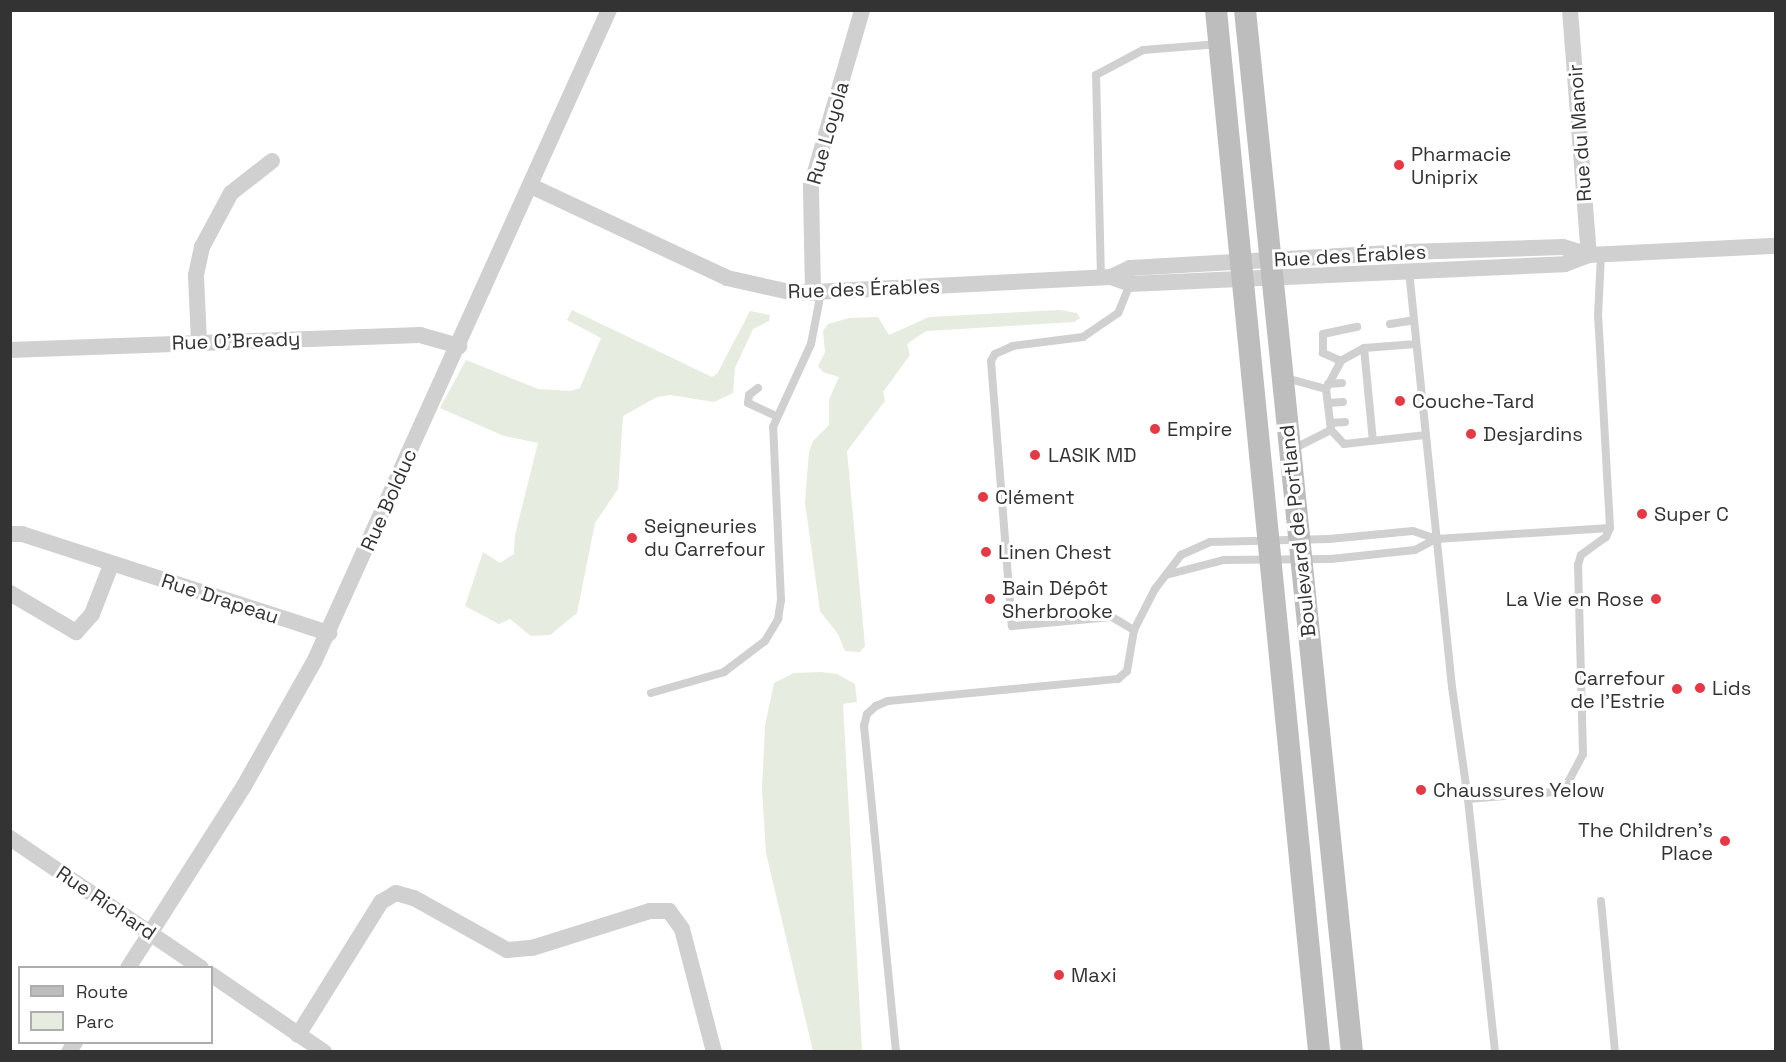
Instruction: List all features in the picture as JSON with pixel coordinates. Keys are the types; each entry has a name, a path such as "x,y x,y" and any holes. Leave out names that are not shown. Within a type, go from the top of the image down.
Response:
{"main road":[{"name":"Boulevard de Portland","path":"1216,10 1319,1052"},
{"name":"Boulevard de Portland","path":"1245,10 1352,1052"}],"street":[{"name":"Rue Bolduc","path":"129,966 152,934 297,697 329,633 609,10"},
{"name":"Rue Loyola","path":"817,293 809,234 811,186 862,10"},
{"name":"Rue du Manoir","path":"1570,10 1595,255"},
{"path":"199,342 196,275 202,247 231,193 272,161"},
{"name":"Rue des Érables","path":"531,186 727,278 769,291 817,293 1106,277 1130,268 1271,269 1563,247 1595,255"},
{"name":"Rue des Érables","path":"1271,269 1409,271 1565,264 1595,255 1776,246"},
{"name":"Rue des Érables","path":"1106,277 1130,284 1242,270"},
{"name":"Rue O'Bready","path":"10,350 420,335 459,346"},
{"name":"Rue Drapeau","path":"10,534 22,534 111,565 329,633"},
{"path":"10,593 76,632 93,614 111,565"},
{"name":"Rue Richard","path":"10,838 198,966"},
{"path":"298,1035 388,895 414,898 507,950 532,948 650,911 669,911 682,929 711,1050"},
{"path":"213,976 324,1052"}],"lane":[{"path":"1106,277 1096,75 1143,50 1219,44"},
{"path":"1468,799 1555,792 1565,788 1581,762 1585,714 1578,565 1589,546 1606,537 1610,528 1595,255"},
{"path":"1409,271 1436,539 1468,799 1495,1052"},
{"path":"1130,284 1118,313 1083,338 1013,346 995,354 991,361 1012,626 1112,617 1134,630"},
{"path":"651,693 724,672 765,640 778,619 781,590 772,438 776,416 811,344 817,293"},
{"path":"1390,324 1414,320"},
{"path":"1341,361 1323,353 1323,334 1357,327"},
{"path":"1416,344 1364,348 1341,361 1327,387 1328,403 1331,427 1344,444 1425,435"},
{"path":"1364,348 1364,399 1366,419 1373,441"},
{"path":"1282,377 1327,387 1342,383"},
{"path":"758,388 749,394 748,403 776,416"},
{"path":"1328,403 1343,402"},
{"path":"1290,451 1331,427 1345,422"},
{"path":"1165,575 1270,548 1300,549 1413,531 1436,539 1610,528"},
{"path":"896,1052 864,726 867,714 888,701 1118,679 1127,671 1134,630 1165,575 1181,555 1202,544 1300,549 1415,550 1436,539"},
{"path":"1601,901 1615,1052"}],"green space":[{"path":"572,310 712,377 717,374 750,311 770,315 769,321 753,329 735,368 733,393 714,402 670,395 657,397 623,416 618,489 595,523 577,613 550,635 531,636 510,619 499,624 465,606 483,552 500,563 514,554 515,535 538,443 504,436 440,408 466,360 538,389 571,391 580,388 601,338 567,320"},
{"path":"1060,310 1077,313 1080,318 1074,322 926,331 907,344 910,355 883,392 885,401 847,451 865,646 860,652 845,651 838,634 820,611 805,502 809,452 813,441 829,425 829,400 839,377 823,372 818,366 825,352 823,331 828,324 849,318 878,317 889,335 929,317"},
{"path":"794,673 837,674 855,684 857,702 843,704 862,1051 813,1051 766,853 762,790 765,726 774,683"}],"place":[{"name":"Pharmacie Uniprix","path":"1399,165"},
{"name":"Couche-Tard","path":"1400,401"},
{"name":"Empire","path":"1155,429"},
{"name":"Desjardins","path":"1471,434"},
{"name":"LASIK MD","path":"1035,455"},
{"name":"Clément","path":"983,497"},
{"name":"Super C","path":"1642,514"},
{"name":"Seigneuries du Carrefour","path":"632,538"},
{"name":"Linen Chest","path":"986,552"},
{"name":"Bain Dépôt Sherbrooke","path":"990,599"},
{"name":"La Vie en Rose","path":"1656,599"},
{"name":"Lids","path":"1700,688"},
{"name":"Carrefour de l'Estrie","path":"1677,689"},
{"name":"Chaussures Yelow","path":"1421,790"},
{"name":"The Children's Place","path":"1725,841"},
{"name":"Maxi","path":"1059,975"}]}
